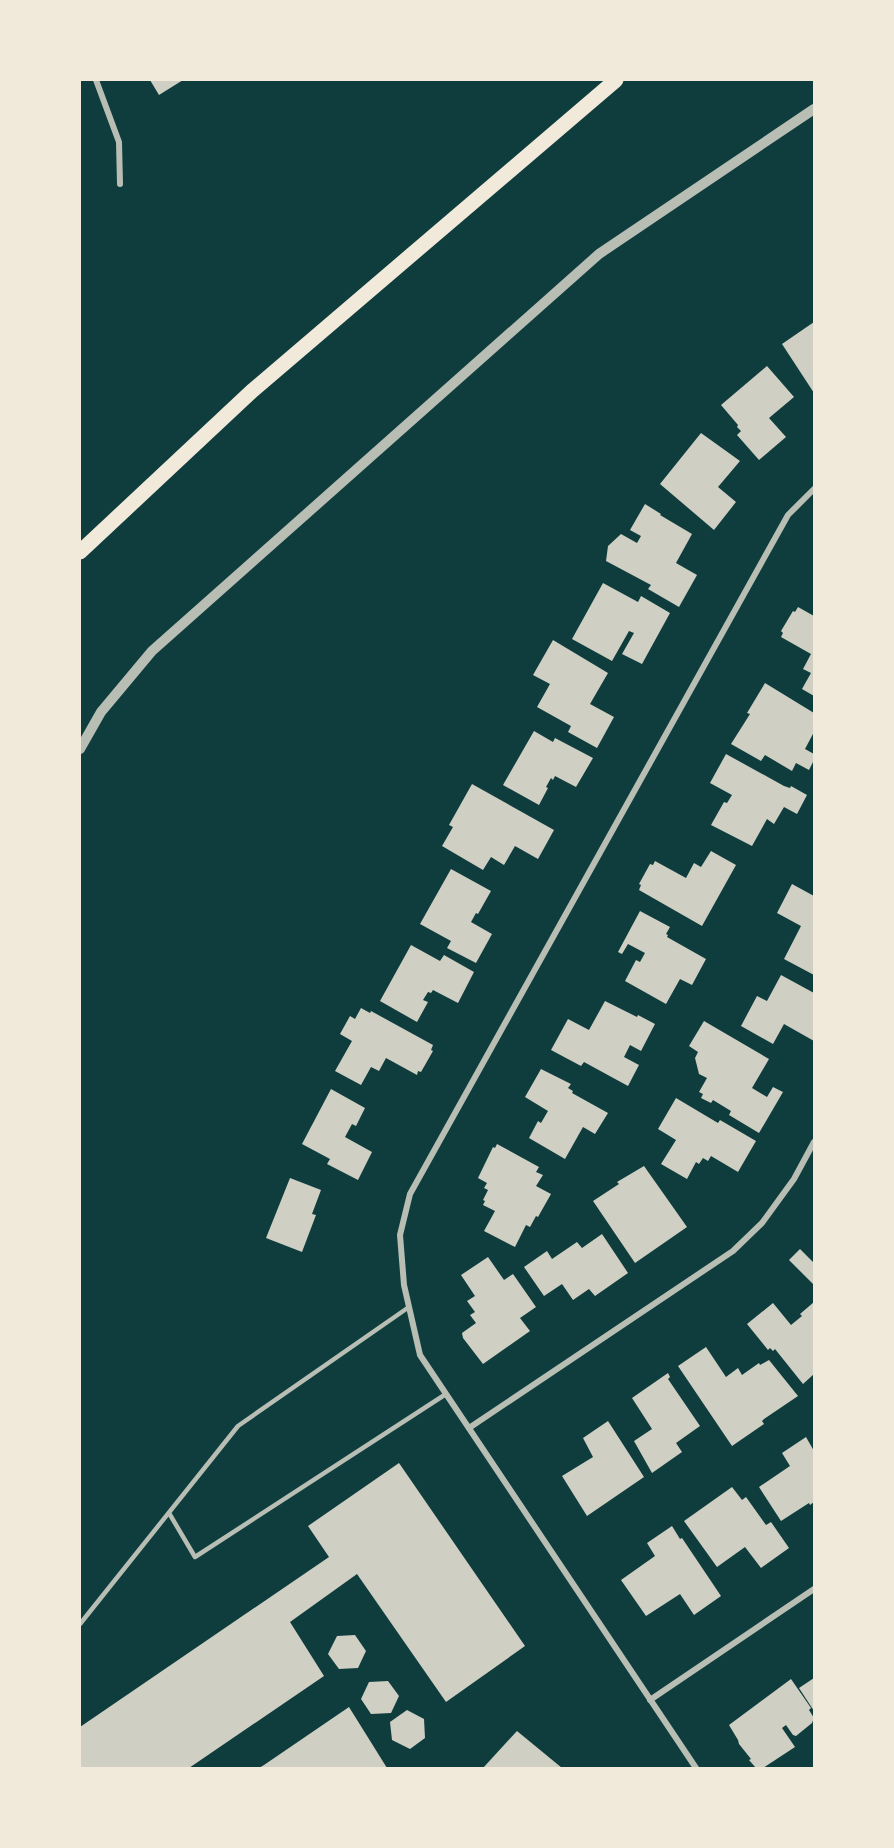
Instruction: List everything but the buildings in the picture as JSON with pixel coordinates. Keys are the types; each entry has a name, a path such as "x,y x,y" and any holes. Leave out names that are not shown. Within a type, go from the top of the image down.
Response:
{"main road":[{"path":"80,552 252,391 616,80"}],"street":[{"path":"96,80 119,142 120,184"},
{"path":"80,749 101,712 152,651 598,254 814,109"},
{"path":"696,1768 420,1355 404,1285 400,1235 410,1194 788,515 814,489"},
{"path":"469,1428 733,1251 762,1223 794,1179 814,1142"},
{"path":"650,1700 814,1589"}],"lane":[{"path":"80,1624 238,1426 409,1307"},
{"path":"168,1513 195,1557 446,1394"}]}
